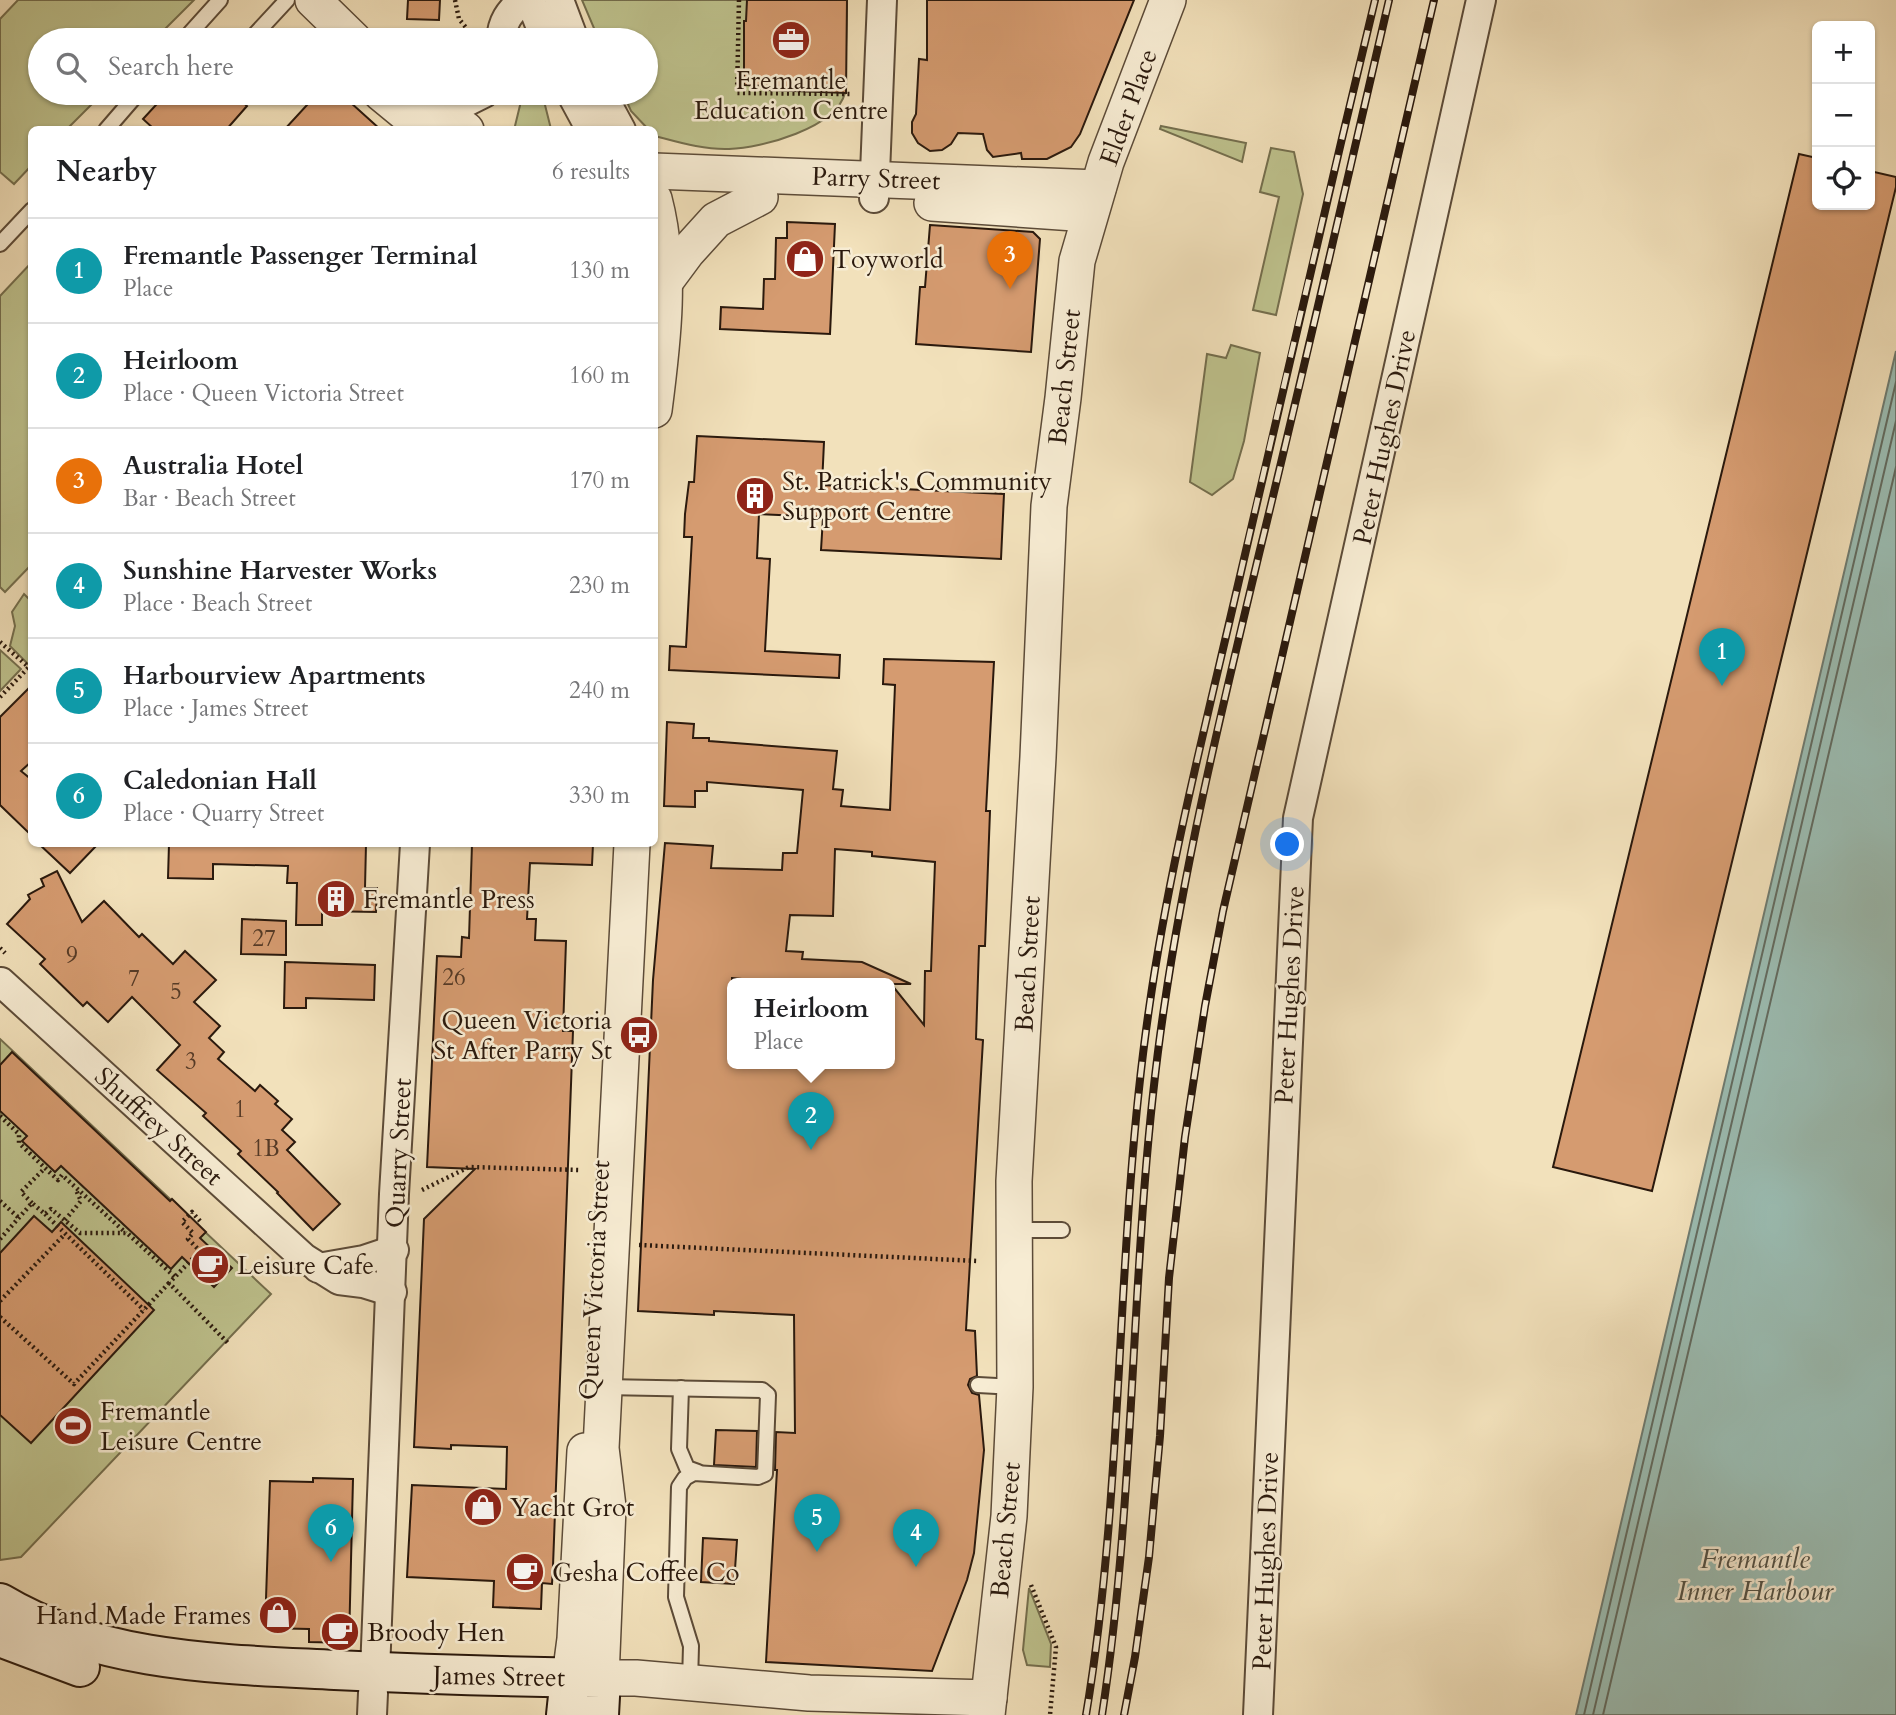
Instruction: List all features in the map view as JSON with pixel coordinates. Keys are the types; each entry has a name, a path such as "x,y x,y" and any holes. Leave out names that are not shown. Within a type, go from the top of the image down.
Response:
{"main road":[{"name":"James Street","path":"4,1627 80,1667 182,1683 373,1693 584,1697"}],"street":[{"path":"286,0 315,28"},
{"path":"313,0 342,28"},
{"path":"501,28 510,11 523,0"},
{"path":"530,0 542,28"},
{"path":"559,0 570,28"},
{"path":"875,188 882,0"},
{"name":"Elder Place","path":"1094,201 1168,0"},
{"name":"Peter Hughes Drive","path":"1258,1715 1298,818 1482,0"},
{"path":"410,105 436,116 460,105"},
{"path":"577,105 589,126"},
{"path":"607,105 619,126"},
{"name":"Parry Street","path":"658,171 1094,201"},
{"name":"Parry Street","path":"658,192 760,197 875,188"},
{"path":"664,283 716,220 760,197"},
{"name":"Beach Street","path":"988,1707 1009,1516 1015,1387 1014,1181 1049,506 1077,261 1094,201"},
{"path":"658,214 662,228 664,283 658,359"},
{"name":"Quarry Street","path":"373,1693 395,1181 415,847"},
{"name":"Queen Victoria Street","path":"584,1697 576,1625 617,847"},
{"name":"Queen Victoria Street","path":"584,1697 608,1507 601,1448 632,847"},
{"name":"Shuffrey Street","path":"1,982 304,1258 339,1280 363,1283 392,1292"},
{"path":"318,1268 364,1260 394,1250"},
{"name":"James Street","path":"584,1697 636,1678 988,1707"},
{"name":"James Street","path":"584,1697 690,1701 871,1715"}],"lane":[{"path":"195,28 220,0"},
{"path":"261,28 286,0"},
{"path":"109,126 128,105"},
{"path":"0,244 28,214"},
{"path":"1015,1230 1062,1230"},
{"path":"978,1385 1015,1387"},
{"path":"604,1387 766,1391 769,1399 765,1474 748,1476 698,1472 687,1468 680,1449"},
{"path":"681,1388 676,1597 691,1646 690,1682"},
{"path":"679,1487 688,1475 698,1472"}],"path":[{"path":"455,0 459,19 466,28"},
{"path":"739,0 737,93 850,94"},
{"path":"0,642 28,666"},
{"path":"0,697 28,670"},
{"path":"0,948 5,953"},
{"path":"0,1116 19,1134 19,1143 58,1180 62,1175 175,1277"},
{"path":"422,1190 469,1167 579,1170"},
{"path":"45,1168 21,1192 144,1310"},
{"path":"65,1220 81,1201 74,1186"},
{"path":"0,1201 19,1218"},
{"path":"0,1239 32,1203"},
{"path":"45,1214 51,1209 80,1233 127,1233"},
{"path":"0,1317 74,1384 200,1251 188,1239 193,1233 182,1222 192,1212 200,1221"},
{"path":"0,1301 66,1234"},
{"path":"634,1245 977,1261"},
{"path":"169,1283 228,1343"},
{"path":"1024,1581 1030,1584 1056,1647 1050,1715"}],"green space":[{"path":"18,0 194,0 166,28 28,28 28,105 91,105 70,126 28,126 28,169 14,184 0,172 0,19"},
{"path":"582,0 847,0 845,93 839,105 813,126 760,145 729,149 710,148 658,137 658,126 645,126 628,105 658,105 658,28 594,28"},
{"path":"520,105 545,105 550,126 515,126"},
{"path":"1161,126 1246,143 1242,162 1160,129"},
{"path":"1271,148 1294,152 1303,194 1276,315 1253,310 1279,197 1260,192"},
{"path":"28,266 28,568 5,592 0,587 0,296"},
{"path":"1231,345 1260,353 1244,441 1233,479 1212,495 1190,482 1207,354 1226,358"},
{"path":"24,594 28,598 28,664 10,646 15,626 12,612"},
{"path":"0,650 21,669 0,691"},
{"name":"Fremantle Leisure Centre","path":"0,1039 271,1294 21,1557 0,1560"},
{"path":"1029,1588 1051,1644 1050,1667 1027,1665 1023,1650"}],"water":[{"name":"Fremantle Inner Harbour","path":"1896,351 1896,1715 1576,1715"}],"building":[{"path":"408,0 440,0 439,20 407,19"},
{"name":"Fremantle Education Centre","path":"747,0 847,0 846,93 768,90 768,86 744,85 744,21"},
{"path":"927,0 1134,0 1080,134 1071,147 1047,159 1022,159 1021,153 993,157 987,150 983,134 958,133 951,144 942,150 930,151 918,143 912,133 912,122 916,114 919,59 927,60"},
{"path":"156,105 247,106 230,126 151,126 143,119"},
{"path":"307,105 353,105 377,126 288,126"},
{"path":"1799,154 1812,157 1812,210 1875,210 1875,172 1896,177 1896,187 1652,1191 1553,1167"},
{"name":"Toyworld","path":"787,222 835,224 830,334 720,329 721,307 763,309 764,279 775,279 776,238 787,238"},
{"path":"930,225 1033,232 1040,239 1031,352 916,344 920,287 925,287"},
{"path":"697,436 824,442 822,485 1004,494 1001,559 821,550 823,517 759,514 757,558 770,559 765,651 840,655 839,678 669,670 670,646 686,647 692,537 684,537 685,514 689,482 694,482"},
{"path":"884,659 994,662 986,811 990,811 985,946 979,946 976,1039 983,1040 966,1330 975,1331 977,1376 970,1379 968,1385 972,1393 979,1395 984,1450 974,1553 967,1580 932,1671 766,1662 777,1470 776,1432 795,1433 794,1315 638,1311 653,980 665,843 713,846 711,868 782,870 783,853 797,853 803,790 707,782 707,791 695,791 695,807 664,806 667,722 694,724 693,738 709,738 709,741 837,751 833,789 843,790 841,806 890,810 895,685 883,684","holes":["835,849 872,852 872,856 935,862 931,971 925,971 924,1025 895,989 895,1069 727,1069 727,978 895,978 895,984 911,984 862,962 802,959 803,952 786,951 790,915 833,916"]},
{"path":"28,689 28,765 21,771 28,777 28,832 0,805 0,717"},
{"path":"42,847 95,847 70,873"},
{"path":"169,847 366,847 365,888 377,888 376,912 322,911 322,925 296,925 297,883 287,883 288,866 213,864 213,879 168,878"},
{"path":"472,847 593,847 592,865 530,863 527,919 536,919 535,940 566,941 563,1031 573,1031 553,1566 552,1584 542,1583 541,1609 493,1607 494,1581 407,1577 412,1485 506,1489 507,1447 414,1447 424,1219 475,1169 427,1167 437,956 461,957 462,937 469,938"},
{"path":"57,871 82,922 104,901 139,937 142,934 173,964 185,951 216,980 194,1002 220,1026 209,1038 224,1052 218,1059 255,1091 260,1085 278,1101 275,1104 292,1119 282,1130 295,1142 287,1150 340,1204 313,1230 238,1154 241,1151 203,1116 206,1113 157,1070 180,1045 132,997 108,1022 87,1002 83,1006 40,964 45,959 7,924 30,899 28,895 44,886 41,879"},
{"path":"242,919 286,921 286,955 241,954"},
{"path":"285,962 375,965 374,1000 306,998 306,1008 284,1008"},
{"path":"12,1052 206,1232 200,1238 232,1268 214,1287 182,1257 171,1269 61,1166 55,1172 22,1141 27,1136 0,1111 0,1065"},
{"path":"34,1216 52,1232 61,1222 154,1310 31,1443 0,1415 0,1253"},
{"path":"716,1430 757,1431 756,1467 714,1465"},
{"path":"313,1478 353,1479 349,1643 309,1642 309,1629 265,1628 270,1481 313,1482"},
{"path":"703,1538 737,1540 734,1584 701,1582"}],"railway":[{"path":"1086,1715 1108,1539 1138,1097 1157,956 1200,746 1375,0"},
{"path":"1102,1715 1122,1539 1138,1273 1153,1096 1173,951 1219,724 1389,0"},
{"path":"1124,1715 1149,1557 1160,1436 1169,1278 1185,1137 1205,1006 1223,911 1434,0"}],"place":[{"name":"Fremantle Education Centre","path":"791,40"},
{"name":"Toyworld","path":"805,259"},
{"name":"Australia Hotel","path":"1010,289"},
{"name":"St. Patrick's Community Support Centre","path":"755,496"},
{"name":"Fremantle Passenger Terminal","path":"1722,686"},
{"name":"Fremantle Press","path":"336,899"},
{"name":"Queen Victoria St After Parry St","path":"639,1035"},
{"name":"Heirloom","path":"811,1150"},
{"name":"Leisure Cafe","path":"210,1265"},
{"name":"Fremantle Leisure Centre","path":"73,1426"},
{"name":"Yacht Grot","path":"483,1507"},
{"name":"Harbourview Apartments","path":"817,1552"},
{"name":"Caledonian Hall","path":"331,1562"},
{"name":"Sunshine Harvester Works","path":"916,1567"},
{"name":"Gesha Coffee Co","path":"525,1572"},
{"name":"Hand Made Frames","path":"278,1615"},
{"name":"Broody Hen","path":"340,1632"}]}
